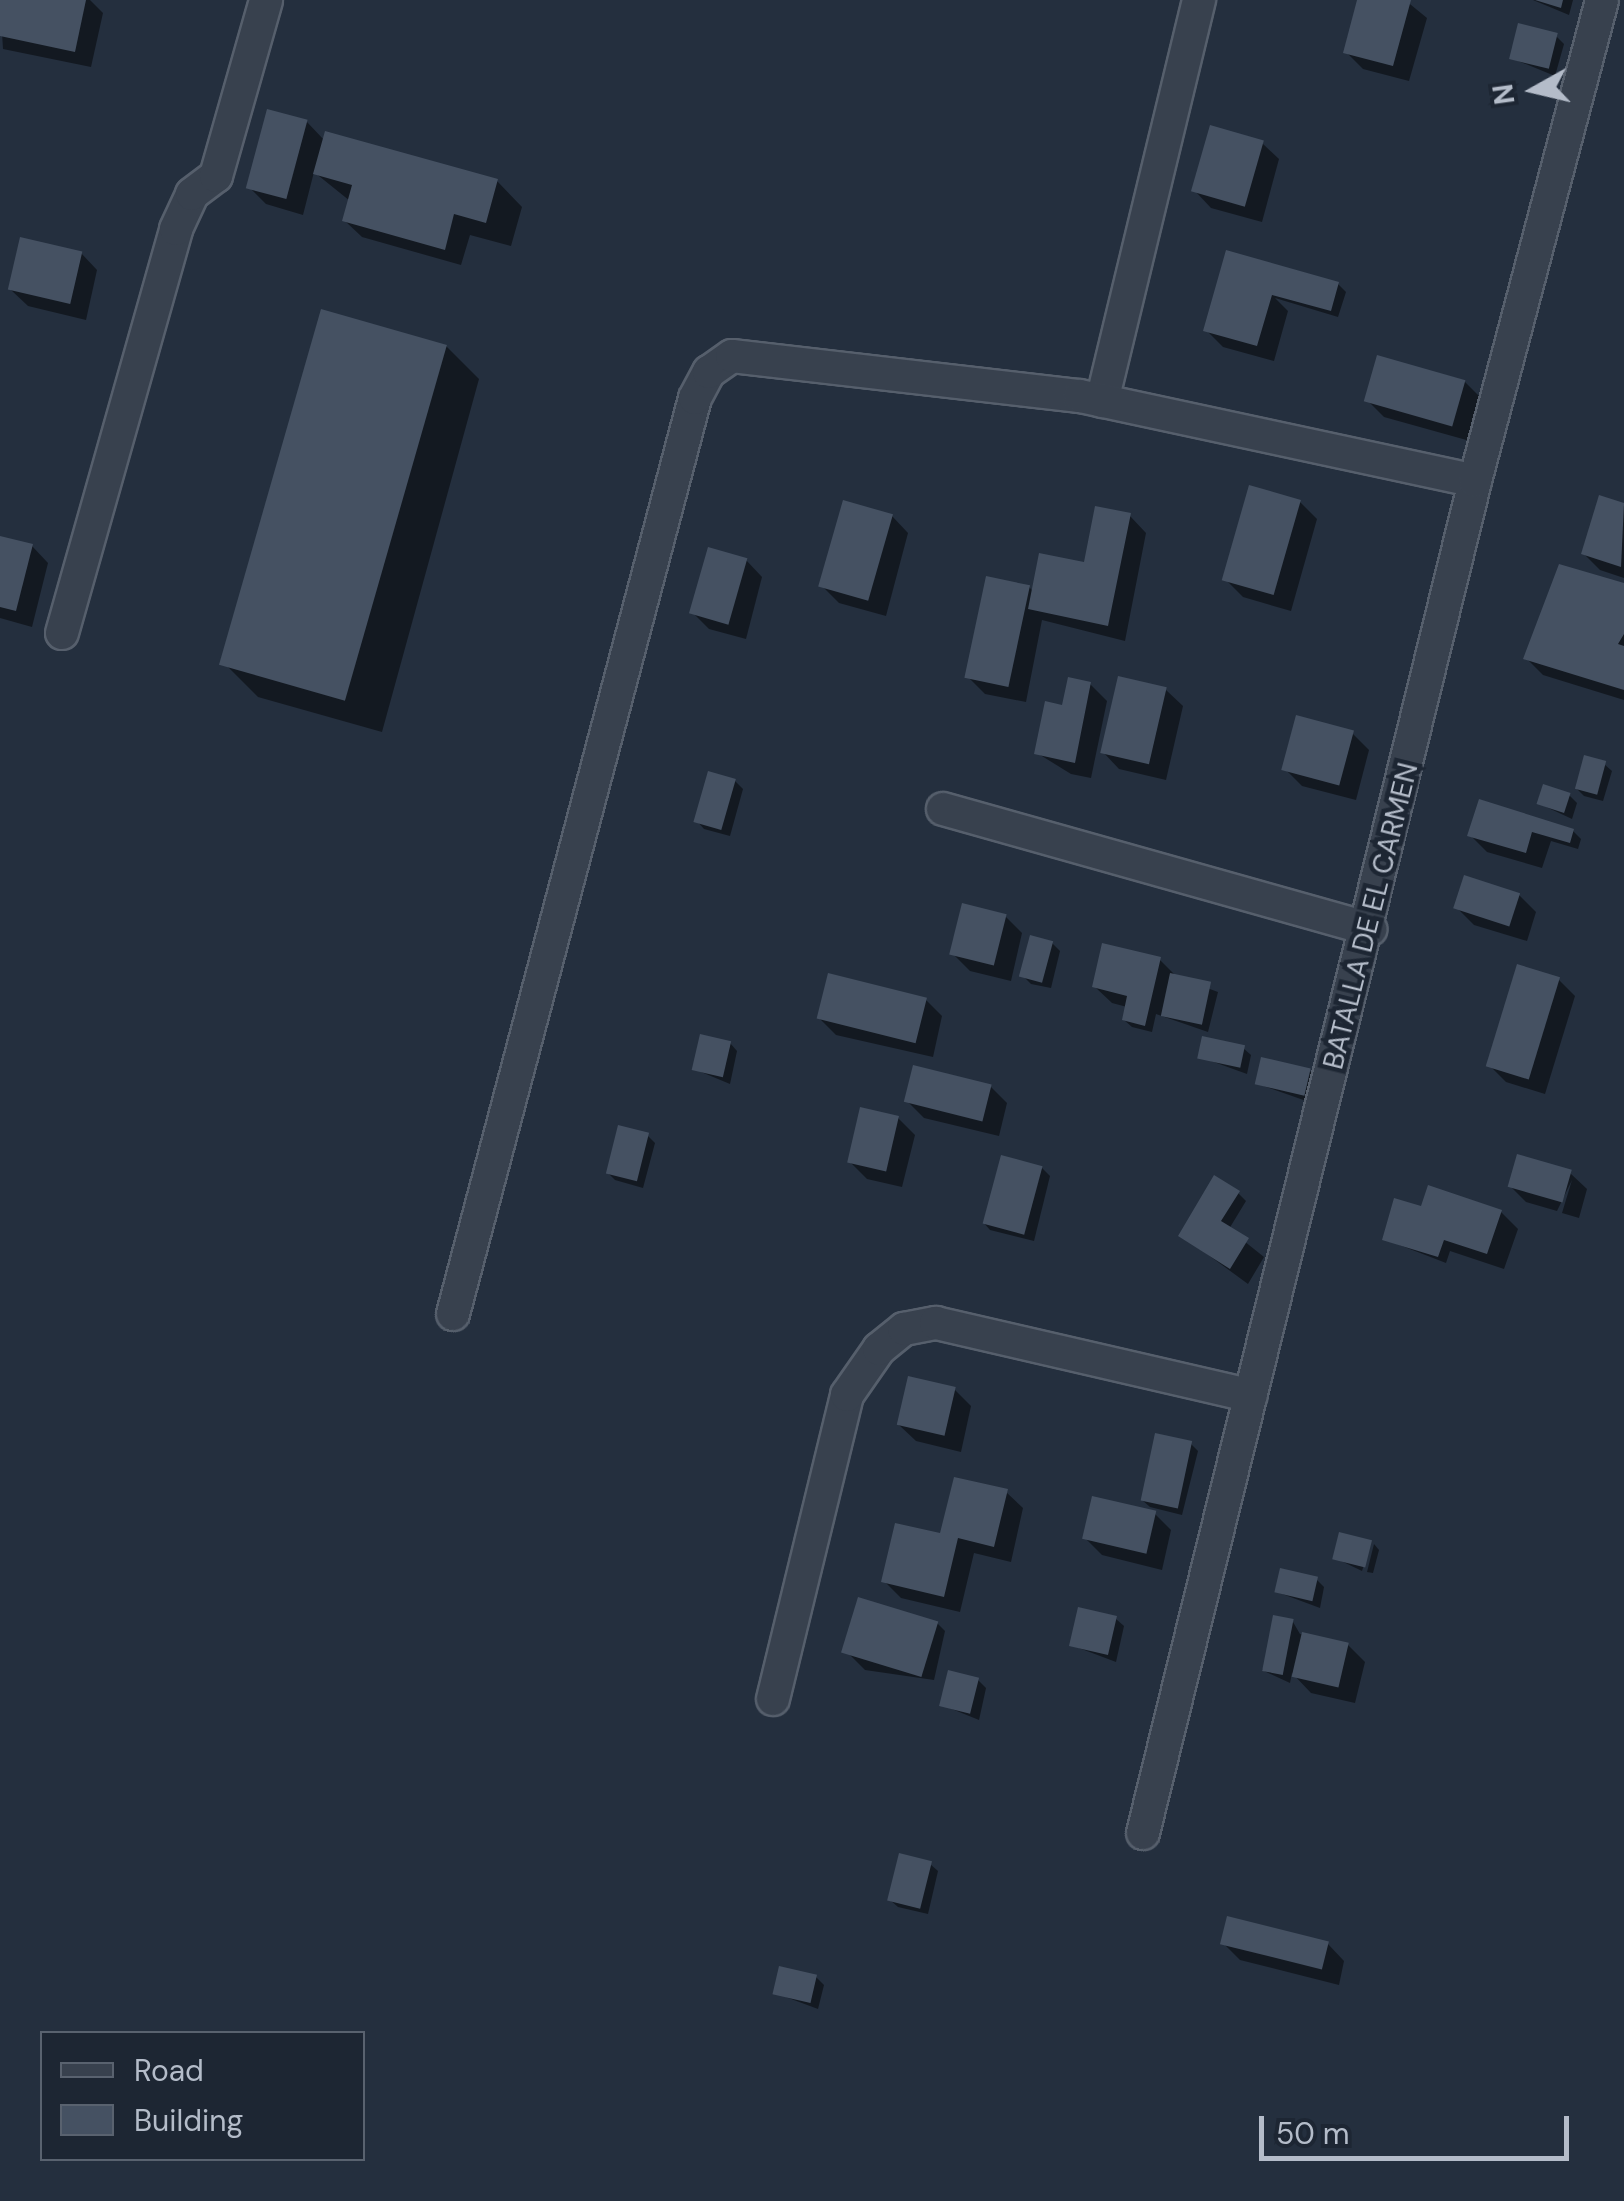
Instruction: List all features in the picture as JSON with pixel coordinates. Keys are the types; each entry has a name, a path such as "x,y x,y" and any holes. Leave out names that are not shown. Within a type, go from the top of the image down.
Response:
{"street":[{"path":"62,633 176,229 192,194 216,176 266,0"},
{"path":"1102,401 1199,0"},
{"name":"BATALLA DE EL CARMEN","path":"1144,1833 1370,930 1475,482 1602,0"},
{"path":"453,1314 690,417 709,372 732,356 1102,401 1475,482"},
{"path":"943,809 1370,930"},
{"path":"774,1699 847,1395 879,1349 904,1329 936,1323 1251,1396"}],"building":[{"path":"0,0 86,0 75,52 0,36"},
{"path":"1357,0 1411,0 1393,66 1343,53"},
{"path":"1535,0 1563,0 1561,8"},
{"path":"1518,23 1558,33 1549,69 1509,59"},
{"path":"267,109 308,120 286,199 246,188"},
{"path":"1210,125 1264,140 1245,207 1191,191"},
{"path":"325,131 498,179 486,223 454,214 445,250 342,221 352,185 313,174"},
{"path":"20,237 82,251 70,304 8,290"},
{"path":"1226,250 1339,282 1331,311 1272,295 1257,346 1203,331"},
{"path":"321,309 447,345 345,701 219,665"},
{"path":"1377,355 1465,380 1452,426 1364,401"},
{"path":"1249,485 1301,500 1274,595 1222,580"},
{"path":"1599,495 1624,503 1621,567 1581,554"},
{"path":"843,500 893,514 868,601 818,587"},
{"path":"1095,506 1131,513 1108,626 1028,609 1039,553 1084,562"},
{"path":"0,536 33,544 16,611 0,607"},
{"path":"708,547 747,558 728,625 689,613"},
{"path":"1559,564 1624,583 1624,634 1618,644 1624,646 1624,690 1523,659"},
{"path":"986,576 1030,585 1008,687 964,678"},
{"path":"1118,676 1167,687 1149,764 1100,753"},
{"path":"1068,677 1091,682 1075,763 1034,754 1045,701 1062,705"},
{"path":"1296,715 1354,731 1339,786 1281,770"},
{"path":"1584,755 1606,761 1597,795 1575,789"},
{"path":"708,771 736,779 721,830 693,822"},
{"path":"1543,784 1571,793 1564,813 1537,804"},
{"path":"1479,799 1574,829 1570,843 1532,832 1526,853 1467,836"},
{"path":"1464,875 1520,893 1509,927 1453,908"},
{"path":"962,903 1007,914 994,966 949,954"},
{"path":"1030,935 1053,941 1042,983 1019,977"},
{"path":"1102,943 1161,957 1145,1026 1122,1020 1127,996 1092,987"},
{"path":"1517,964 1560,977 1529,1079 1486,1066"},
{"path":"828,973 927,998 916,1043 817,1019"},
{"path":"1170,973 1211,982 1202,1025 1161,1016"},
{"path":"700,1034 731,1041 723,1077 692,1070"},
{"path":"1202,1036 1245,1045 1240,1068 1197,1058"},
{"path":"1261,1057 1311,1068 1304,1096 1255,1084"},
{"path":"913,1065 992,1085 982,1121 904,1102"},
{"path":"860,1107 899,1116 886,1172 847,1163"},
{"path":"618,1125 649,1133 637,1181 606,1174"},
{"path":"1517,1154 1572,1170 1562,1202 1508,1187"},
{"path":"1001,1155 1043,1166 1024,1235 983,1224"},
{"path":"1214,1175 1240,1191 1221,1221 1249,1238 1230,1269 1178,1236"},
{"path":"1428,1185 1502,1210 1487,1254 1444,1240 1438,1257 1382,1240 1394,1198 1421,1206"},
{"path":"908,1376 956,1387 944,1436 897,1425"},
{"path":"1155,1433 1192,1441 1178,1508 1141,1500"},
{"path":"954,1477 1008,1489 994,1547 958,1538 944,1597 881,1582 895,1523 940,1533"},
{"path":"1092,1496 1156,1511 1146,1554 1082,1539"},
{"path":"1339,1532 1372,1540 1365,1567 1332,1559"},
{"path":"1280,1568 1318,1577 1312,1601 1274,1592"},
{"path":"858,1597 938,1622 921,1677 841,1652"},
{"path":"1078,1607 1117,1616 1108,1655 1069,1646"},
{"path":"1273,1615 1294,1619 1283,1675 1262,1671"},
{"path":"1302,1632 1349,1643 1338,1688 1292,1677"},
{"path":"948,1670 979,1678 970,1714 939,1706"},
{"path":"899,1853 932,1861 920,1909 887,1901"},
{"path":"1227,1916 1329,1941 1322,1970 1220,1944"},
{"path":"779,1966 817,1975 810,2003 772,1994"}]}
